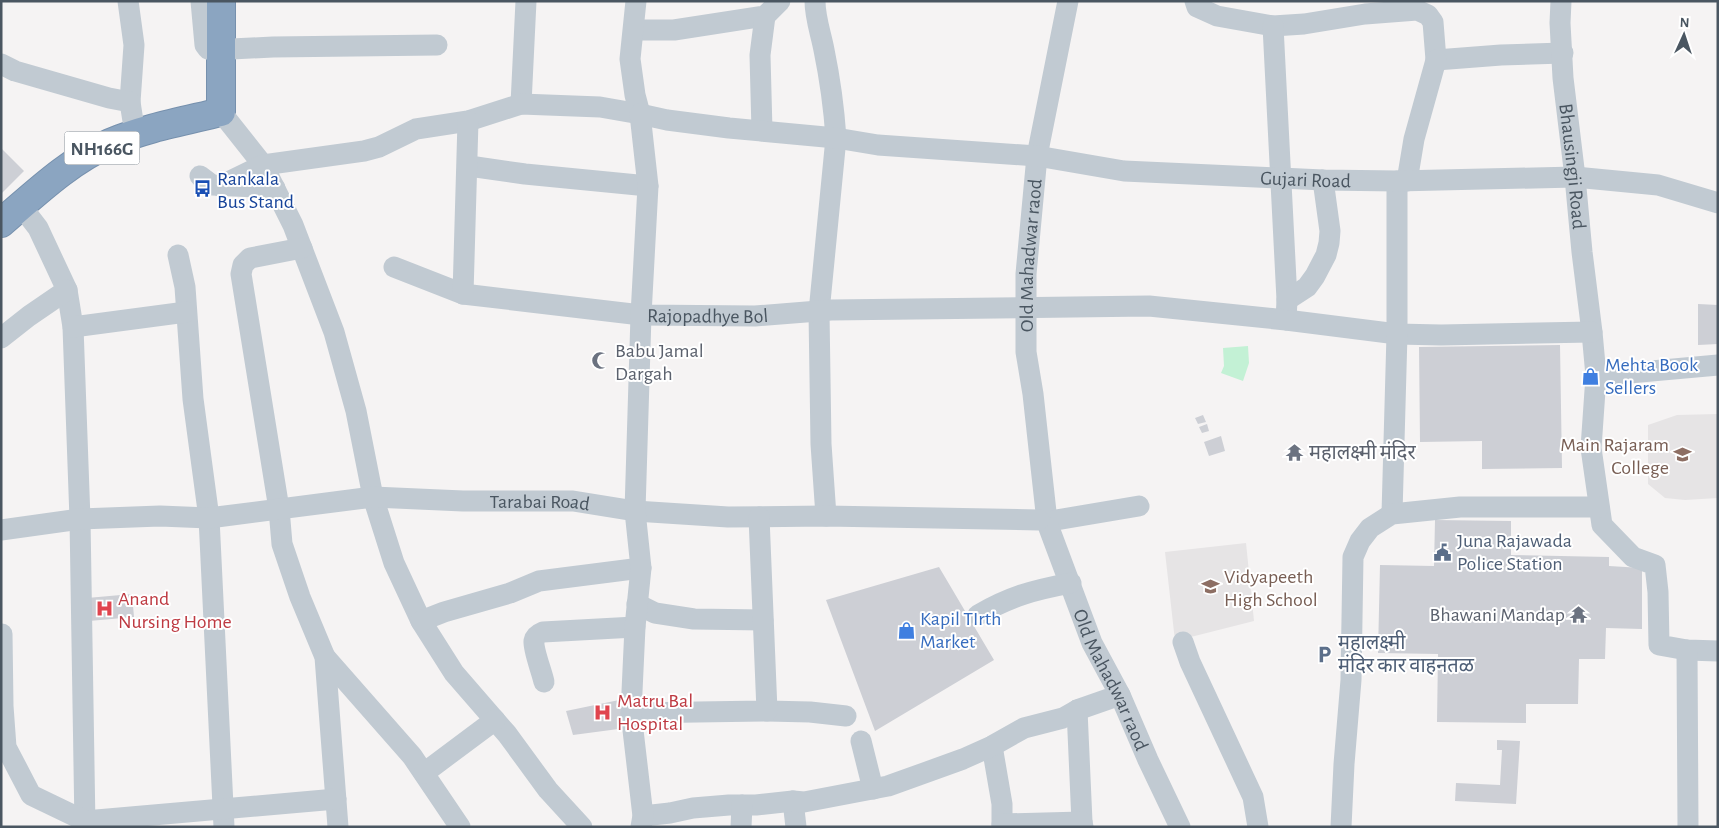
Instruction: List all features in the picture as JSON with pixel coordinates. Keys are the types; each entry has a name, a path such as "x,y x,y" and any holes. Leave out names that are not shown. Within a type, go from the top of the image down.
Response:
{"highway":[{"path":"221,112 222,1"},
{"name":"NH166G","path":"11,214 75,164 108,144 135,134 221,112"}],"street":[{"path":"128,1 134,45 130,102 135,134"},
{"path":"201,1 205,45 208,49 437,45"},
{"path":"521,104 526,1"},
{"path":"636,1 630,59 640,114 648,186 641,316 635,511 641,568 635,627 631,712 642,821 693,808 793,801 804,802 888,786 916,774 963,759 992,746 1024,728 1063,718 1077,710 1120,695"},
{"path":"815,1 815,13 824,51 834,110 836,138 819,312 821,444 826,516"},
{"name":"Old Mahadwar raod","path":"1068,1 1038,156 1026,274 1026,352 1034,394 1048,520 1092,643 1120,695 1180,827"},
{"path":"1194,1 1197,7 1217,16 1273,26 1304,24 1417,5 1428,15 1432,22 1436,60 1402,181 1392,514"},
{"name":"Bhausingji Road","path":"1561,1 1560,23 1563,78 1596,376 1590,448 1602,525 1610,536 1633,557 1655,565 1658,592 1659,645 1687,650"},
{"path":"634,30 674,30 773,8 760,55 762,131"},
{"path":"1273,26 1282,178 1287,310"},
{"path":"1436,60 1563,52"},
{"path":"6,73 130,102"},
{"name":"Gujari Road","path":"220,186 263,165 364,151 379,147 416,129 468,120 521,104 600,107 667,120 836,138 878,145 1038,156 1124,170 1323,180 1402,181 1575,177 1658,185 1718,203"},
{"path":"221,112 263,165 294,225 336,341 356,411 373,496 394,563 421,621 454,673 495,720 548,790 582,827"},
{"path":"463,294 468,120"},
{"path":"476,166 525,174 648,186"},
{"path":"200,176 212,185 275,188"},
{"path":"1287,310 1315,276 1326,255 1330,231 1323,180"},
{"path":"11,214 38,228 68,290 73,327 80,519 85,824"},
{"path":"302,248 250,258 242,265 241,274 282,544 300,598 325,658 338,827"},
{"path":"178,255 185,287 193,399 209,518 224,818"},
{"name":"Rajopadhye Bol","path":"394,267 463,294 641,316 755,316 831,310 1149,306 1287,310 1396,334 1592,332"},
{"path":"1,338 29,316 68,290"},
{"path":"73,327 186,312"},
{"path":"1596,376 1718,364"},
{"name":"Tarabai Road","path":"1,530 80,519 160,516 209,518 373,496 463,501 573,502 635,511 728,517 826,516 1048,520 1139,506"},
{"path":"1341,827 1351,680 1353,558 1360,541 1370,528 1392,514 1460,507 1599,507"},
{"path":"759,517 767,711"},
{"path":"421,621 444,612 510,593 539,581 641,568"},
{"path":"978,615 1002,602 1035,590 1071,583"},
{"path":"637,604 655,613 694,619 763,620"},
{"path":"544,682 534,645 539,634 543,632 635,627"},
{"path":"2,634 3,706 6,747 31,795 85,824 224,818 336,799"},
{"path":"1183,642 1190,662 1253,797 1258,827"},
{"path":"1688,827 1687,650 1718,651"},
{"path":"325,658 412,756 460,827"},
{"path":"992,746 1002,804 1002,825 1082,824 1077,710"},
{"path":"631,712 767,711 810,712 846,716"},
{"path":"424,773 495,720"},
{"path":"861,741 873,789"},
{"path":"793,801 796,827"},
{"path":"741,827 742,805"}],"shaded area":[{"name":"Main Rajaram College","path":"1718,414 1718,498 1685,500 1665,498 1648,484 1648,425 1677,415"},
{"name":"Vidyapeeth High School","path":"1246,543 1254,621 1175,641 1165,552"}],"green space":[{"path":"1248,346 1249,363 1243,381 1221,373 1224,366 1223,348"}],"building":[{"path":"1,148 24,171 1,194"},
{"path":"1698,304 1718,305 1718,344 1698,345"},
{"path":"1560,345 1562,468 1482,469 1482,441 1420,442 1419,347"},
{"path":"1203,415 1206,422 1198,424 1195,418"},
{"path":"1207,424 1209,431 1202,433 1199,427"},
{"path":"1221,436 1225,451 1209,456 1204,442"},
{"path":"1435,520 1511,521 1511,555 1609,557 1609,566 1642,568 1642,629 1606,628 1605,659 1579,659 1578,704 1526,704 1526,723 1437,722 1438,654 1378,653 1380,565 1434,566"},
{"name":"Kapil TIrth Market","path":"939,567 994,660 875,731 826,600"},
{"path":"132,594 134,617 89,621 87,598"},
{"path":"624,699 626,728 573,735 566,711"},
{"path":"1497,740 1520,741 1516,804 1455,801 1456,783 1500,785 1502,750 1497,750"}],"place":[{"name":"Rankala Bus Stand","path":"203,189"},
{"name":"Babu Jamal Dargah","path":"601,361"},
{"name":"Mehta Book Sellers","path":"1591,376"},
{"name":"महालक्ष्मी मंदिर","path":"1295,452"},
{"name":"Main Rajaram College","path":"1683,455"},
{"name":"Juna Rajawada Police Station","path":"1443,552"},
{"name":"Vidyapeeth High School","path":"1210,587"},
{"name":"Anand Nursing Home","path":"104,609"},
{"name":"Bhawani Mandap","path":"1579,614"},
{"name":"Kapil TIrth Market","path":"906,630"},
{"name":"महालक्ष्मी मंदिर कार वाहनतळ","path":"1324,654"},
{"name":"Matru Bal Hospital","path":"603,712"}]}
